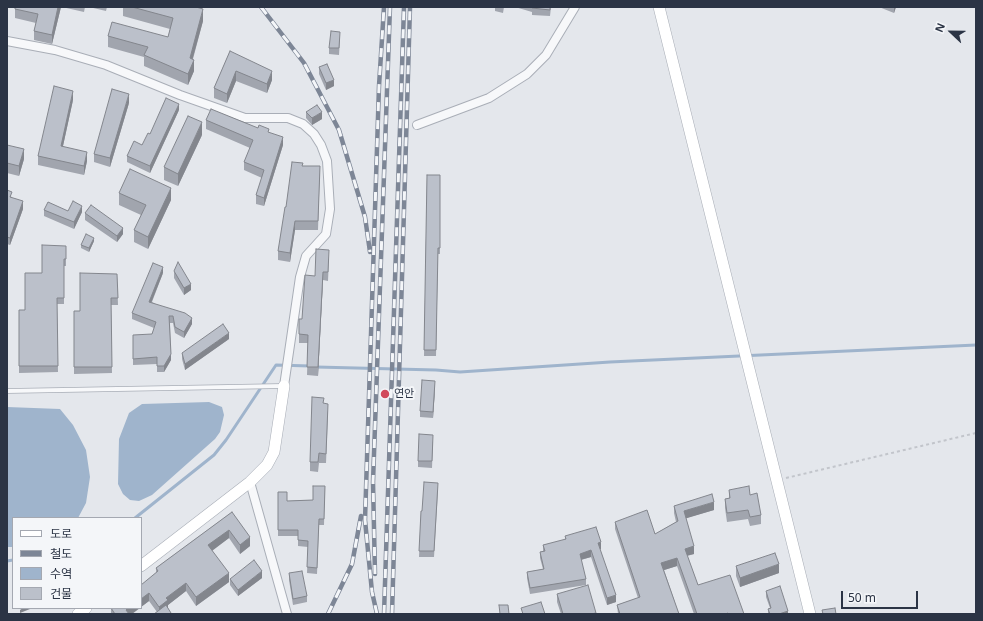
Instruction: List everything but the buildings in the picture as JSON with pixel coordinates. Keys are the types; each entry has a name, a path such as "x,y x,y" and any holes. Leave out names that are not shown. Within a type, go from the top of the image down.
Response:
{"street":[{"path":"417,125 489,98 527,74 546,55 575,7"},
{"path":"659,7 810,614"},
{"path":"7,41 55,50 106,65 180,95 245,118 288,118 303,124 314,134 321,144 327,161 330,209 326,234 306,256 300,277 274,452 267,465 250,482 142,565"},
{"path":"250,482 287,614"}],"lane":[{"path":"7,391 284,386"}],"path":[{"path":"776,481 976,433"}],"water":[{"path":"209,402 222,407 224,415 220,432 215,439 152,495 139,501 130,500 123,494 118,484 119,439 129,413 142,404"},
{"path":"7,407 60,409 73,425 86,450 90,477 86,503 79,517 12,517 12,547 7,547"}],"waterway":[{"path":"316,367 460,372 610,362 976,345"},
{"path":"136,517 214,455 226,440 276,365 310,366"},
{"path":"7,561 12,560"}],"railway":[{"path":"261,7 304,63 339,130 365,217 370,252"},
{"path":"377,614 372,592 365,520 379,86 384,7"},
{"path":"375,574 373,482 390,7"},
{"path":"384,614 404,7"},
{"path":"392,614 410,7"},
{"path":"328,614 352,564 361,516"}],"place":[{"name":"연안","path":"385,394"}]}
